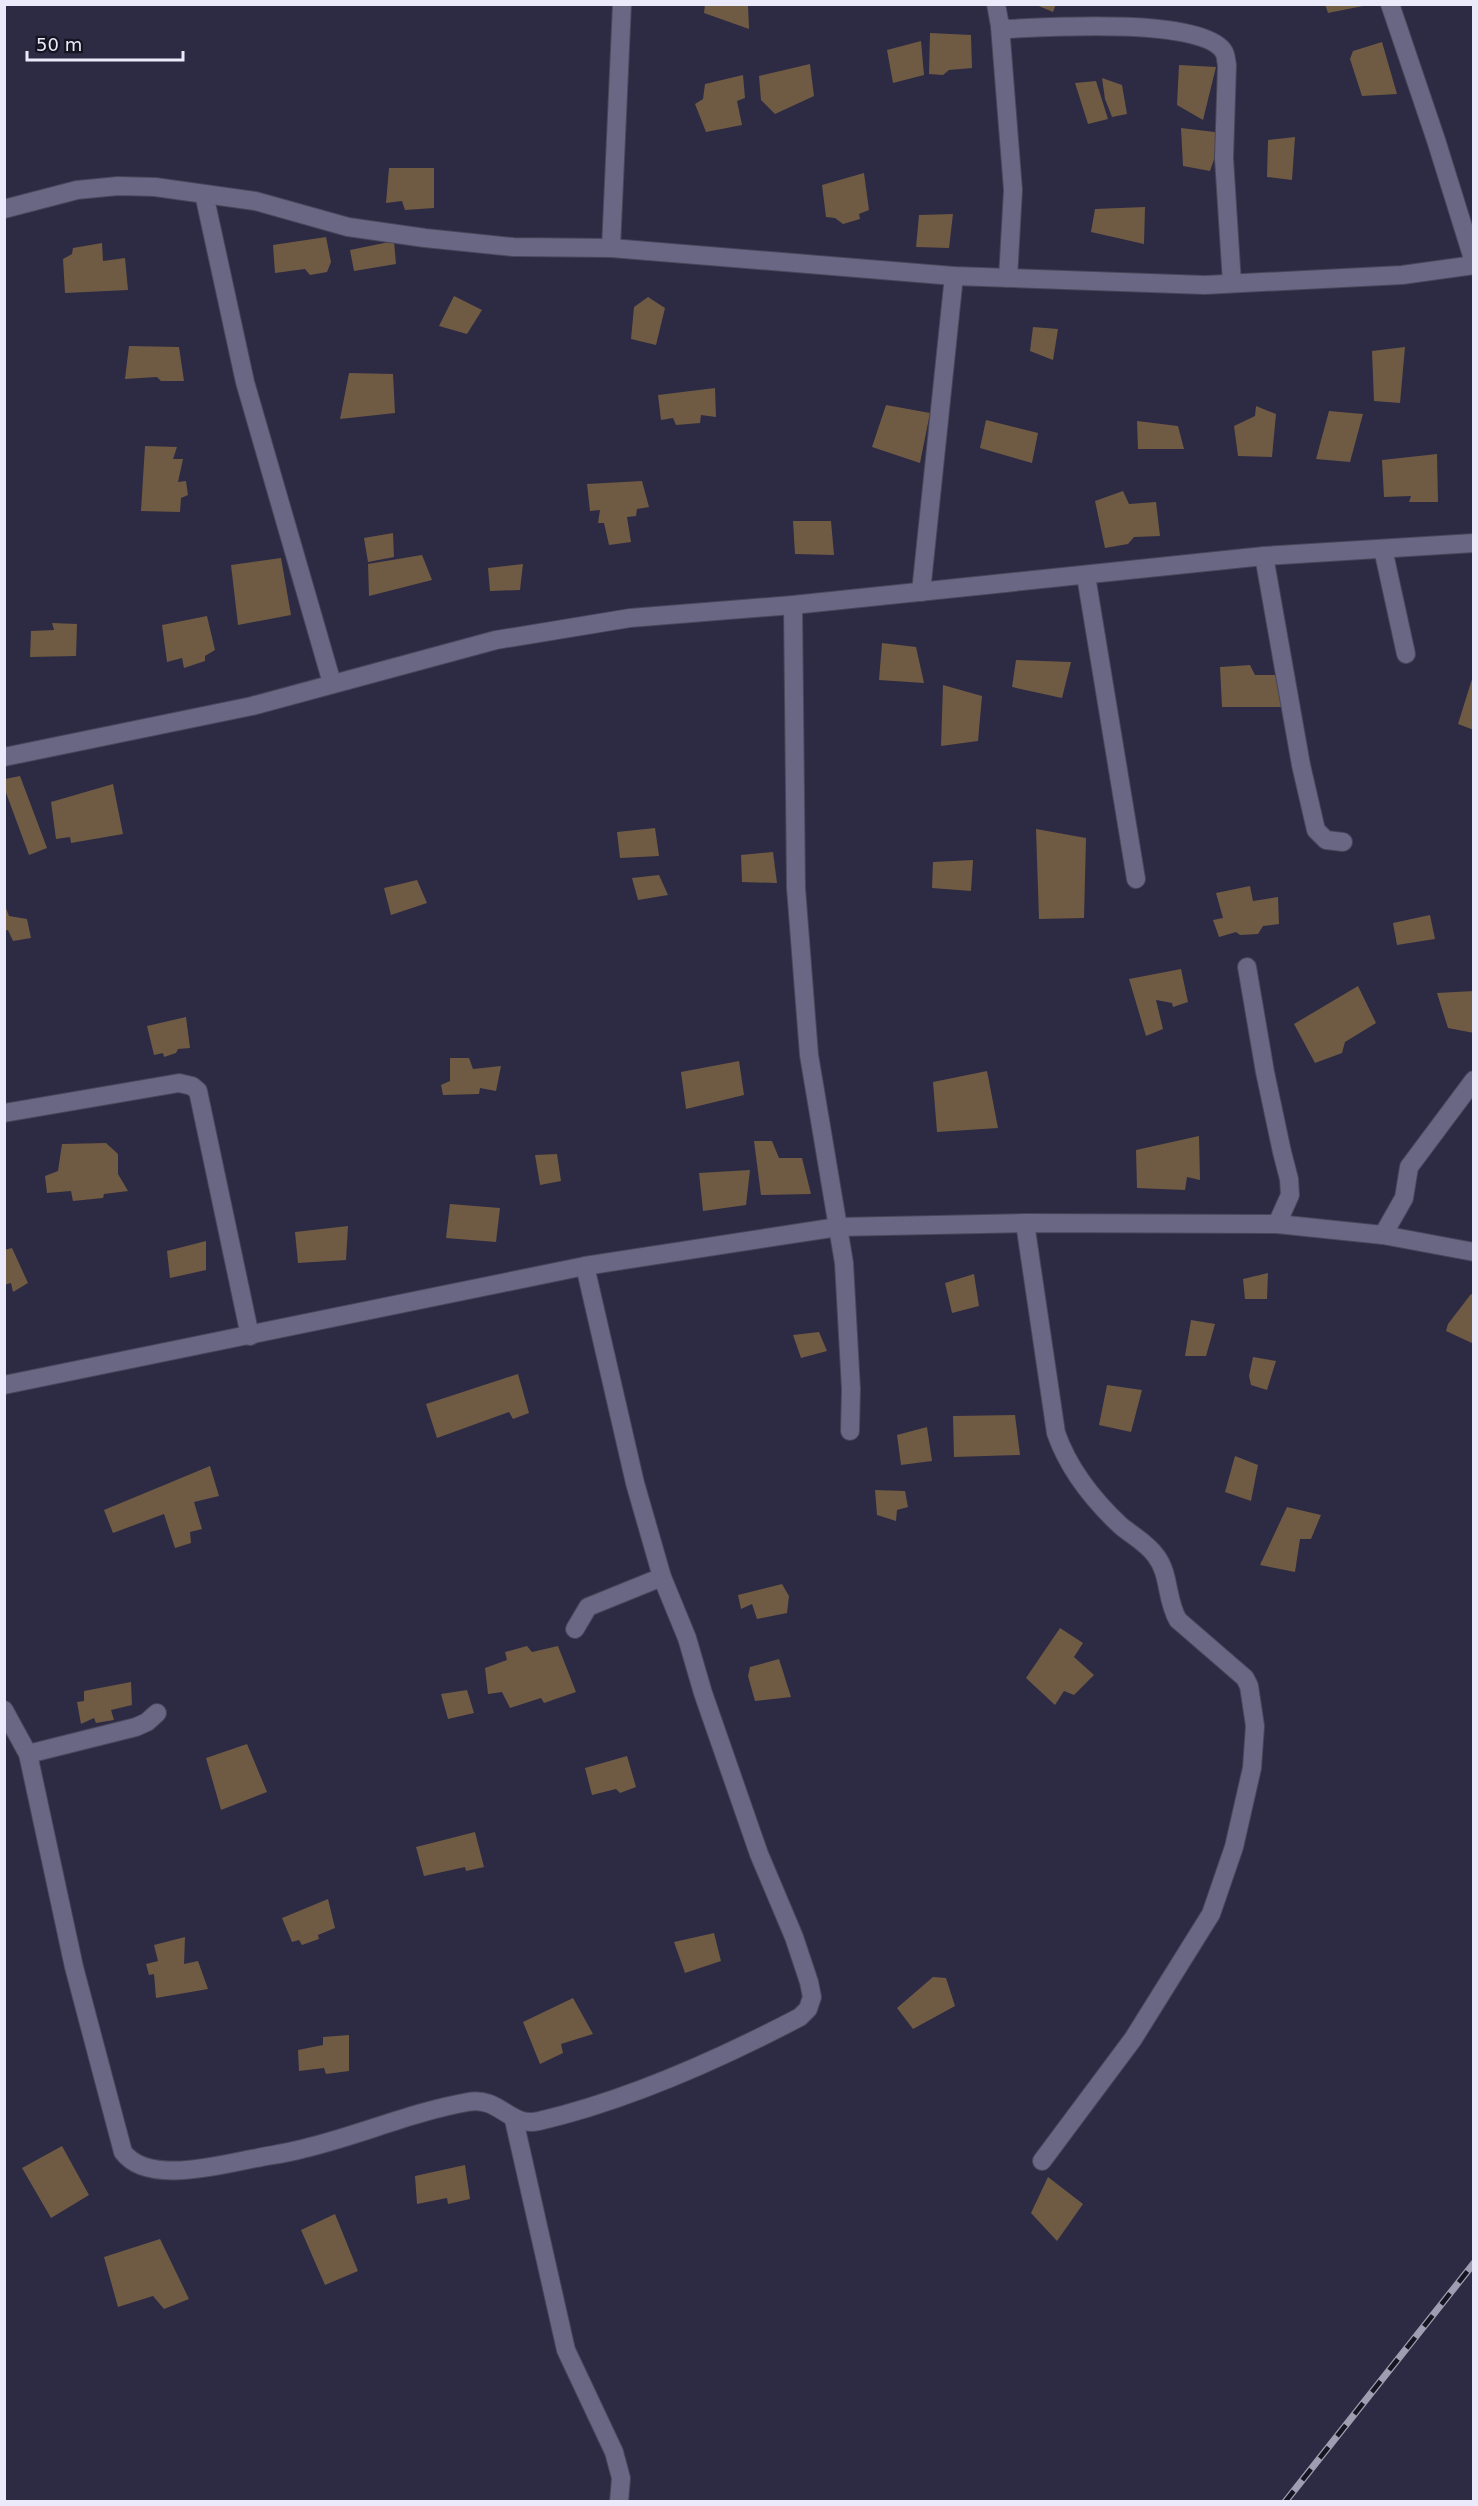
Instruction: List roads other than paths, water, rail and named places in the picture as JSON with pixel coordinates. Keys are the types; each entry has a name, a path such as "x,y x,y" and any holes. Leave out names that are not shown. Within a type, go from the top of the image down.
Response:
{"street":[{"path":"611,248 622,4"},
{"path":"996,4 1000,26 1013,190 1008,278"},
{"path":"4,209 77,190 118,186 155,187 255,201 348,227 425,238 513,247 611,248 954,276 1008,278 1205,285 1402,275 1473,263 1436,140 1390,4"},
{"path":"1000,26 1008,29 1130,25 1195,36 1212,42 1223,51 1227,65 1224,158 1232,283"},
{"path":"204,194 245,382 332,683"},
{"path":"921,592 954,276"},
{"path":"4,757 252,705 496,640 630,618 793,605 1264,556 1473,543"},
{"path":"1383,549 1406,654"},
{"path":"1264,556 1301,765 1316,830 1326,840 1343,842"},
{"path":"1086,576 1136,879"},
{"path":"793,605 796,888 809,1055 844,1263 848,1315 850,1431"},
{"path":"1247,967 1281,1152 1289,1179 1290,1195 1277,1224"},
{"path":"1383,1235 1404,1198 1409,1167 1473,1080"},
{"path":"4,1113 179,1083 192,1086 198,1091 250,1336"},
{"path":"1025,1223 1056,1433 1064,1455 1075,1474 1094,1498 1157,1557 1164,1570 1172,1610 1178,1620 1245,1678 1249,1686 1256,1726 1252,1768 1234,1847 1211,1914 1133,2039 1042,2161"},
{"path":"4,1385 585,1266 838,1227 1025,1223 1277,1224 1383,1235 1473,1252"},
{"path":"4,1710 28,1754 76,1978 107,2099 123,2152 130,2161 157,2171 225,2164 302,2149 410,2116 470,2101 484,2101 501,2108 514,2120 523,2123 558,2116 599,2104 695,2067 800,2017 808,2009 812,1997 809,1982 794,1937 759,1854 703,1693 687,1638 662,1577 635,1483 585,1266"},
{"path":"575,1629 588,1607 662,1577"},
{"path":"28,1754 136,1727 147,1722 157,1713"},
{"path":"514,2120 566,2350 614,2452 621,2478 619,2502"}],"railway":[{"path":"1285,2502 1474,2263"}]}
